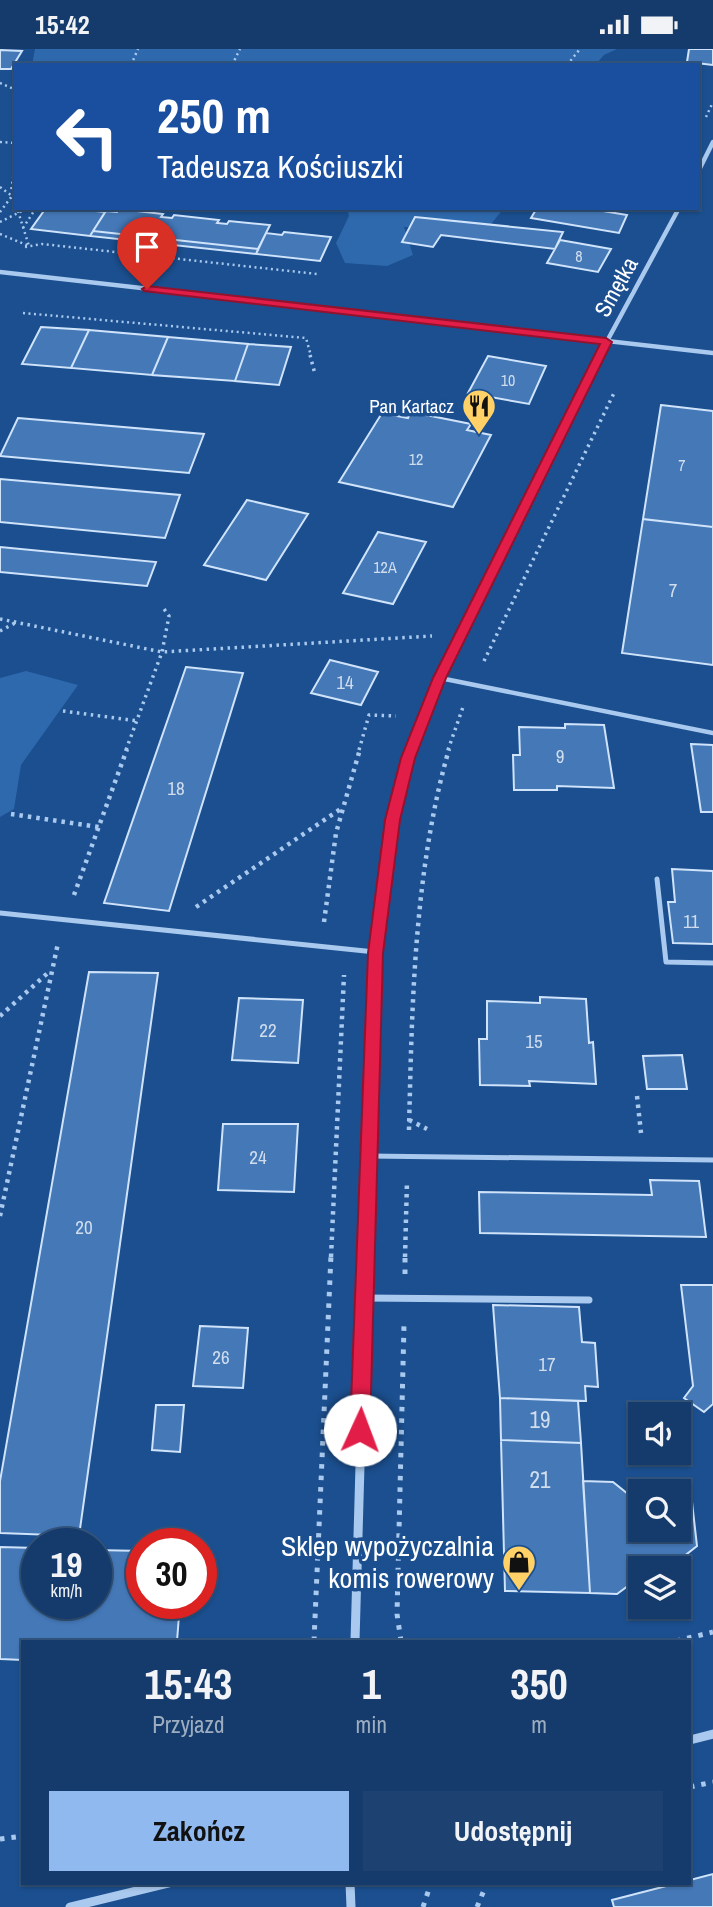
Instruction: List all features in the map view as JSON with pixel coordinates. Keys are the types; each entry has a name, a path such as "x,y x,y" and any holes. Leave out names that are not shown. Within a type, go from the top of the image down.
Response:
{"street":[{"path":"700,167 713,142"},
{"name":"Smętka","path":"355,1640 375,953 393,820 408,758 439,678 606,342 678,210"},
{"path":"0,272 713,353"},
{"path":"691,1740 713,1734"},
{"path":"70,1907 161,1885"},
{"path":"350,1885 351,1907"}],"lane":[{"path":"439,678 713,733"},
{"path":"657,879 666,962 713,963"},
{"path":"0,913 375,953"},
{"path":"369,1156 713,1160"},
{"path":"364,1298 589,1300"}],"path":[{"path":"569,63 580,49"},
{"path":"14,172 11,191 14,194"},
{"path":"0,187 14,194"},
{"path":"0,212 14,194"},
{"path":"0,222 16,210"},
{"path":"17,210 29,246"},
{"path":"23,228 35,210"},
{"path":"0,234 29,246"},
{"path":"22,248 42,244 317,274"},
{"path":"23,313 306,338 316,374"},
{"path":"401,1640 397,1614 408,1156 416,951 424,881 445,760 472,686 620,382"},
{"path":"162,606 169,616 162,652"},
{"path":"0,619 162,652 433,636 428,648"},
{"path":"0,631 16,622"},
{"path":"320,947 343,807 369,715 398,716 403,705"},
{"path":"63,711 138,721"},
{"path":"162,931 343,807"},
{"path":"10,814 99,827"},
{"path":"314,1640 345,950"},
{"path":"0,1016 51,971"},
{"path":"680,1640 713,1632"},
{"path":"691,1787 713,1782"},
{"path":"0,1839 21,1836"},
{"path":"423,1907 430,1885"},
{"path":"477,1907 486,1885"}],"shaded area":[{"path":"35,49 617,49 604,55 597,63 32,63"},
{"path":"348,210 502,210 487,229 404,227 413,255 387,266 345,263 336,243 349,216"},
{"path":"26,671 78,685 21,765 14,809 0,817 0,678"}],"building":[{"path":"689,49 713,49 713,65 687,62"},
{"path":"0,50 22,51 11,69 0,69"},
{"path":"45,210 105,212 90,236 31,229"},
{"path":"128,210 163,214 161,217 172,218 174,215 219,220 217,223 227,224 229,221 270,225 258,249 93,231 106,211"},
{"path":"536,210 597,210 627,215 619,233 531,218"},
{"path":"415,217 563,232 555,249 441,235 433,247 402,242"},
{"path":"93,231 258,249 256,254 90,236"},
{"path":"284,232 331,237 320,261 256,254 266,233 282,235"},
{"path":"560,240 611,249 598,272 547,263"},
{"path":"41,327 89,330 71,368 22,364"},
{"path":"89,330 168,337 152,375 71,368"},
{"path":"168,337 248,344 235,381 152,375"},
{"path":"248,344 291,347 279,385 235,381"},
{"path":"488,356 546,366 529,404 468,393"},
{"path":"661,405 713,411 713,527 643,519"},
{"path":"411,412 471,424 467,430 491,435 453,507 339,482 382,413 408,418"},
{"path":"18,418 204,434 189,473 0,456"},
{"path":"0,479 180,495 165,538 0,522"},
{"path":"247,500 308,514 266,580 204,565"},
{"path":"643,519 713,527 713,665 622,653"},
{"path":"378,532 426,542 393,604 343,593"},
{"path":"0,547 156,562 147,586 0,572"},
{"path":"330,660 378,672 361,705 311,693"},
{"path":"186,667 243,673 169,911 104,903"},
{"path":"565,724 604,725 614,788 557,786 557,790 514,790 513,755 520,755 519,727 565,728"},
{"path":"691,744 713,745 713,812 701,812"},
{"path":"672,869 713,871 713,944 673,943 668,902 675,902"},
{"path":"89,972 158,973 80,1528 21,1528 21,1534 0,1533 0,1481"},
{"path":"540,997 586,999 589,1043 593,1042 596,1084 529,1081 530,1086 480,1085 479,1039 487,1039 487,1001 540,1003"},
{"path":"239,998 303,1000 298,1063 232,1060"},
{"path":"682,1055 687,1089 647,1089 643,1056"},
{"path":"223,1124 298,1124 294,1192 218,1190"},
{"path":"650,1180 699,1181 706,1237 480,1233 479,1192 652,1195"},
{"path":"681,1285 713,1285 713,1404 704,1412 684,1398 693,1386"},
{"path":"493,1305 579,1307 582,1342 595,1343 598,1387 585,1386 586,1401 500,1398"},
{"path":"200,1326 248,1328 243,1388 193,1386"},
{"path":"500,1398 578,1401 581,1443 501,1440"},
{"path":"156,1405 184,1405 180,1452 152,1450"},
{"path":"501,1440 581,1443 590,1593 505,1591"},
{"path":"583,1481 613,1482 628,1494 628,1542 691,1542 692,1502 697,1546 684,1556 628,1556 628,1586 617,1594 590,1593"},
{"path":"0,1547 21,1548 21,1619 112,1619 112,1550 126,1551 126,1619 179,1619 177,1640 21,1640 21,1660 0,1659"},
{"path":"713,1874 713,1907 614,1907 612,1900 670,1885 691,1885 691,1880"}],"place":[{"name":"Pan Kartacz","path":"479,436"},
{"name":"Sklep wypożyczalnia komis rowerowy","path":"519,1592"}],"route":[{"path":"147,289 606,342 439,678 408,758 393,820 375,953 360,1430"}]}
